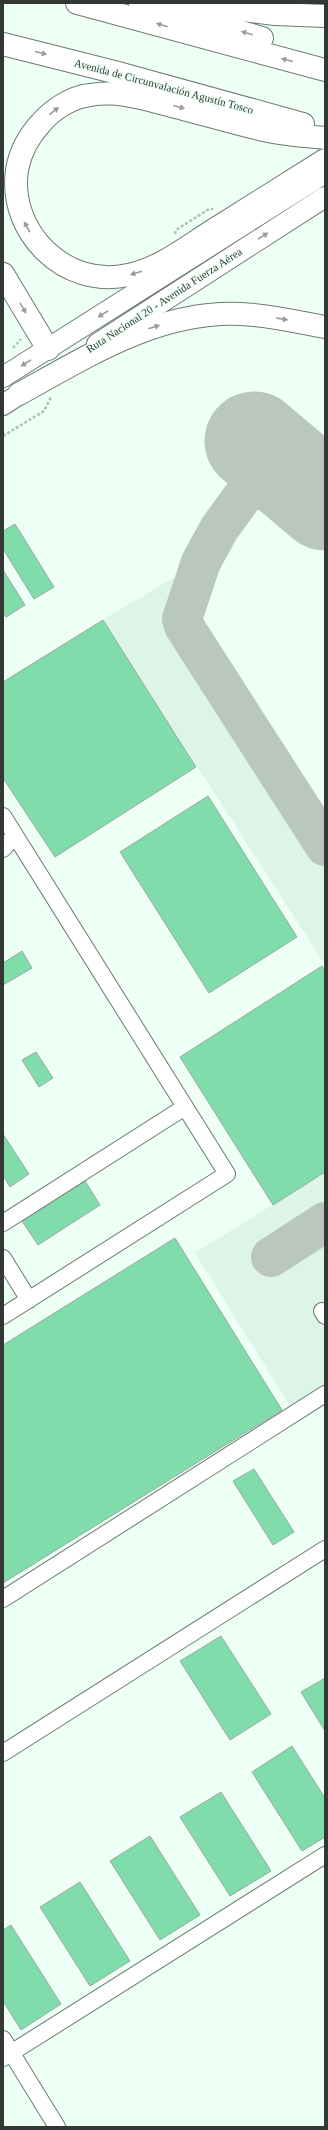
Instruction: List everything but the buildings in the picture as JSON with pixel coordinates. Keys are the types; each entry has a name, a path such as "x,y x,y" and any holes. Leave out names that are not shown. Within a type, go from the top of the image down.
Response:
{"highway":[{"path":"77,3 325,70"},
{"path":"140,3 325,55"},
{"path":"190,3 252,12 325,16"},
{"name":"Avenida de Circunvalación Agustín Tosco","path":"3,44 325,130"},
{"path":"321,167 160,264 129,275 114,278 96,277 77,273 46,253 34,239 24,221 16,186 17,169 23,150 31,134 45,118 59,106 89,94 131,95 269,131 325,138"},
{"path":"3,274 48,349"},
{"path":"11,400 104,348 147,330 172,322 201,317 240,314 325,327"}],"main road":[{"name":"Ruta Nacional 20 - Avenida Fuerza Aérea","path":"4,373 48,349 321,167"},
{"name":"Ruta Nacional 20 - Avenida Fuerza Aérea","path":"11,400 325,197"}],"lane":[{"path":"3,816 227,1174 3,1316"},
{"path":"3,849 15,835"},
{"path":"3,1223 185,1107"},
{"path":"3,1258 29,1300"},
{"path":"3,1599 325,1394"},
{"path":"3,1753 325,1549"},
{"path":"7,2055 325,1855"},
{"path":"3,2039 7,2055 58,2127"}],"shaded area":[{"path":"173,578 325,816 325,965 103,620"},
{"path":"325,1172 325,1301 312,1310 325,1331 325,1386 291,1408 195,1253"}],"taxiway":[{"path":"272,456 219,529 201,562 182,619 184,626 325,846"},
{"path":"271,1257 325,1222"}],"runway":[{"path":"254,441 325,501"}]}
